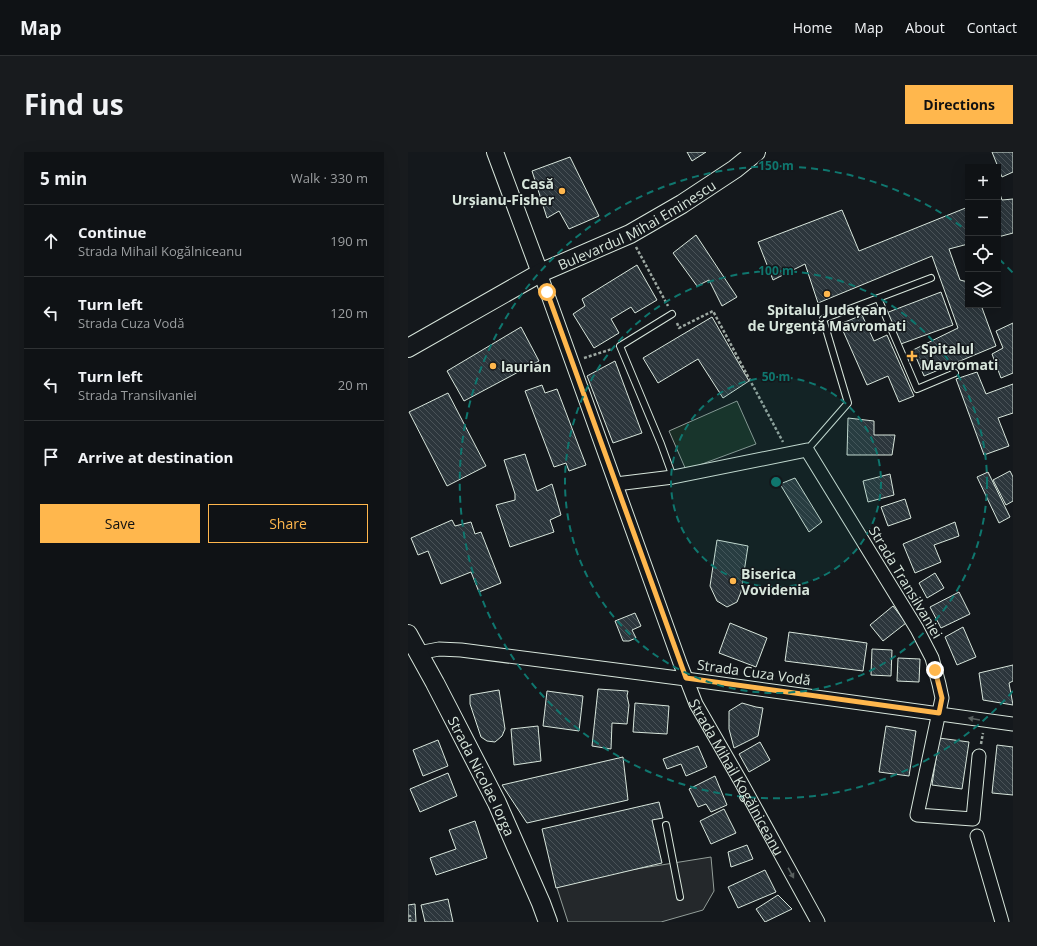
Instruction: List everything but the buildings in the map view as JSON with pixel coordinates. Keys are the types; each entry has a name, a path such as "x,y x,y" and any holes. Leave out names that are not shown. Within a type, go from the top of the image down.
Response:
{"main road":[{"name":"Bulevardul Mihai Eminescu","path":"408,348 540,273 630,234 682,204 735,169 756,152"},
{"name":"Strada Nicolae Iorga","path":"408,634 416,654 458,727 497,803 548,922"}],"street":[{"name":"Strada Mihail Kogălniceanu","path":"495,152 696,704 818,922"},
{"path":"616,484 673,477 807,450"},
{"name":"Strada Transilvaniei","path":"807,450 918,629 932,658 942,698 917,815 973,819 979,756"},
{"name":"Strada Cuza Vodă","path":"416,654 439,649 461,650 686,678 1013,724"},
{"path":"977,836 1002,922"}],"lane":[{"path":"807,450 848,402 823,319 931,278"},
{"path":"878,298 917,389 955,373"},
{"path":"672,314 620,346 661,444 673,477"},
{"path":"666,825 680,897"}],"path":[{"path":"630,234 679,328 713,312 790,454"},
{"path":"572,362 620,346"},
{"path":"979,756 985,721"},
{"path":"408,916 410,916 410,922"}],"green space":[{"path":"737,401 756,444 686,470 669,431"}],"shaded area":[{"path":"711,857 714,891 703,910 661,922 568,922 555,882"}],"place":[{"name":"Casă Urșianu-Fisher","path":"562,191"},
{"name":"Spitalul Județean de Urgență Mavromati","path":"827,294"},
{"name":"Spitalul Mavromati","path":"912,356"},
{"name":"laurian","path":"493,366"},
{"name":"Biserica Vovidenia","path":"733,581"}],"route":[{"path":"547,292 686,678 939,713 942,698 935,670"}]}
